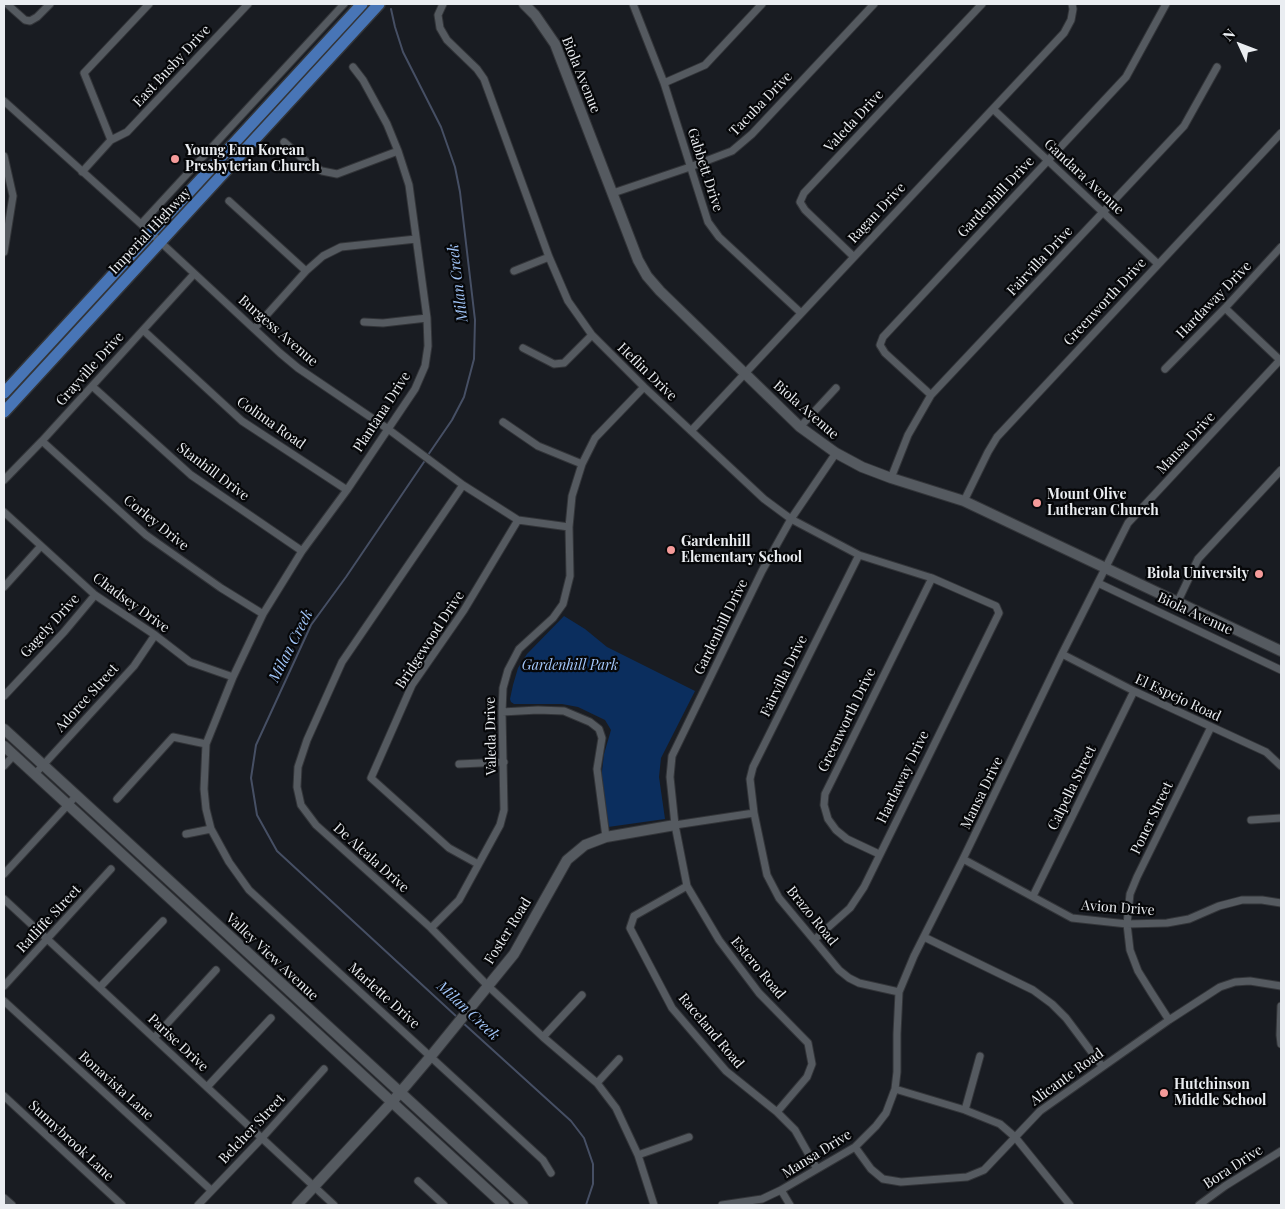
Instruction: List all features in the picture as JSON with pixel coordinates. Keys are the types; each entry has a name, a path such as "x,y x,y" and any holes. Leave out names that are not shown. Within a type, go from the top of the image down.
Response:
{"main road":[{"name":"Imperial Highway","path":"4,393 362,4"},
{"name":"Imperial Highway","path":"4,412 377,4"}],"street":[{"path":"7,4 25,20 30,21 38,17 50,4"},
{"path":"111,140 84,73 149,4"},
{"name":"East Busby Drive","path":"82,172 111,140 127,132 248,4"},
{"name":"Imperial Highway","path":"141,224 344,4"},
{"name":"Heflin Drive","path":"443,4 438,15 440,28 447,40 477,69 484,79 549,257 568,301 592,335 764,499 791,518 859,554 932,578 996,606 999,613"},
{"name":"Biola Avenue","path":"524,4 536,15 555,44 638,260 647,276 744,374 800,427 836,453 862,467 891,478 964,500 1281,651"},
{"name":"Gabbett Drive","path":"634,4 664,83 708,222 719,237 800,313"},
{"path":"664,83 705,65 762,4"},
{"name":"Tacuba Drive","path":"612,193 732,151 752,134 874,4"},
{"name":"Valeda Drive","path":"854,256 805,210 800,202 804,193 982,4"},
{"name":"Gardenhill Drive","path":"931,396 885,353 880,345 883,337 1126,77 1166,4"},
{"name":"Ragan Drive","path":"691,431 1064,33 1071,20 1073,6"},
{"name":"Plantana Drive","path":"206,744 233,677 263,614 302,551 347,490 415,389 425,366 428,346 427,318 409,184 398,151 373,97 353,67"},
{"name":"Fairvilla Drive","path":"891,478 908,435 931,396 1184,126 1217,67"},
{"name":"Burgess Avenue","path":"4,101 298,368 388,429 464,485 518,520 569,527"},
{"name":"Gandara Avenue","path":"993,109 1158,264"},
{"name":"Greenworth Drive","path":"964,500 997,437 1281,133"},
{"path":"284,142 309,164 322,171 338,174 398,151"},
{"path":"4,156 14,196 4,252"},
{"path":"229,201 306,271"},
{"path":"254,329 306,271 323,256 341,247 416,239"},
{"name":"Hardaway Drive","path":"1165,369 1281,247"},
{"path":"514,271 549,257"},
{"name":"Grayville Drive","path":"4,480 194,274"},
{"path":"1225,308 1281,360"},
{"path":"364,322 383,323 427,318"},
{"name":"Colima Road","path":"143,330 242,421 347,490"},
{"path":"523,348 554,364 564,363 592,335"},
{"name":"Mansa Drive","path":"722,1205 762,1199 782,1190 855,1147 886,1113 895,1088 897,1072 899,992 914,956 964,859 1062,654 1128,523 1281,360"},
{"name":"Stanhill Drive","path":"92,386 191,475 302,551"},
{"name":"Valeda Drive","path":"431,928 459,900 500,825 504,810 503,688 508,670 519,649 553,618 563,604 570,576 569,527 572,496 582,464 595,438 644,386"},
{"path":"800,427 836,388"},
{"path":"504,422 538,446 582,464"},
{"name":"Corley Drive","path":"42,441 146,534 221,588 263,614"},
{"name":"Gardenhill Drive","path":"675,825 670,777 672,756 762,571 791,518 836,453"},
{"path":"1178,601 1198,559 1281,470"},
{"name":"De Alcala Drive","path":"464,485 342,662 307,740 298,767 297,787 300,805 316,825 431,928 488,986 543,1037 597,1083 616,1108 638,1155 654,1205"},
{"name":"Chadsey Drive","path":"4,512 95,595 155,635 190,662 233,677"},
{"name":"Bridgewood Drive","path":"478,864 449,848 372,778 412,686 464,610 518,520"},
{"path":"4,587 41,546"},
{"name":"Fairvilla Drive","path":"754,813 750,779 753,767 859,554"},
{"name":"Greenworth Drive","path":"879,854 847,839 836,830 828,819 824,805 825,794 932,578"},
{"name":"Biola Avenue","path":"1098,583 1281,670"},
{"name":"Gagely Drive","path":"4,696 64,632 95,595"},
{"name":"Hardaway Drive","path":"814,940 850,908 864,887 999,613"},
{"name":"Adoree Street","path":"35,774 134,666 155,635"},
{"name":"El Espejo Road","path":"1062,654 1134,691 1266,752 1281,766"},
{"name":"Calpella Street","path":"1033,896 1134,691"},
{"path":"502,712 564,711 590,722 599,729 602,738 597,769 606,837"},
{"name":"Poner Street","path":"1170,1020 1138,971 1130,950 1127,924 1130,894 1136,877 1211,727"},
{"name":"Valley View Avenue","path":"4,729 522,1205"},
{"path":"117,799 173,737 206,744"},
{"name":"Marlette Drive","path":"206,744 204,789 206,810 211,829 228,862 249,890 543,1160 551,1173"},
{"name":"Valley View Avenue","path":"4,746 504,1205"},
{"path":"4,766 14,755"},
{"path":"459,764 504,762"},
{"path":"4,874 76,796"},
{"name":"Foster Road","path":"296,1205 392,1102 514,954 567,860 585,844 606,837 754,813"},
{"name":"Brazo Road","path":"754,813 767,875 779,898 839,970 849,978 858,983 899,992"},
{"path":"1251,820 1281,818"},
{"name":"Estero Road","path":"675,825 687,886 719,940 759,993 808,1043 812,1064 807,1077 777,1112"},
{"path":"186,834 211,829"},
{"name":"Avion Drive","path":"964,859 1072,918 1127,924 1168,923 1189,919 1219,906 1242,900 1262,900 1281,903"},
{"name":"Ratliffe Street","path":"4,986 111,870"},
{"name":"Raceland Road","path":"687,886 634,916 630,928 672,1008 726,1071 777,1112 795,1130 817,1169"},
{"name":"Parise Drive","path":"4,899 334,1205"},
{"path":"100,987 163,921"},
{"path":"924,937 1033,990 1052,1004 1066,1018 1102,1066"},
{"path":"154,1038 216,970"},
{"name":"Alicante Road","path":"855,1147 871,1170 883,1179 901,1182 967,1177 984,1170 1040,1111 1102,1066 1220,987 1235,982 1250,981 1281,986"},
{"path":"543,1037 582,995"},
{"name":"Bonavista Lane","path":"4,1001 211,1190"},
{"path":"1281,1006 1281,1044"},
{"path":"207,1087 271,1018"},
{"path":"965,1110 980,1056"},
{"path":"597,1083 619,1059"},
{"name":"Belcher Street","path":"198,1205 324,1069"},
{"path":"895,1088 965,1110 1000,1124 1015,1137 1068,1204"},
{"name":"Sunnybrook Lane","path":"4,1096 122,1205"},
{"path":"638,1155 689,1137"},
{"name":"Bora Drive","path":"1199,1205 1225,1186 1281,1151"},
{"path":"418,1181 444,1205"},
{"path":"782,1190 790,1205"},
{"path":"4,1198 12,1205"}],"green space":[{"name":"Gardenhill Park","path":"564,616 585,629 607,647 695,691 661,758 659,777 665,819 608,827 601,780 604,754 611,730 605,720 578,707 562,704 514,704 511,702 510,699 518,668 527,654"}],"waterway":[{"name":"Milan Creek","path":"391,9 403,52 441,127 455,167 460,192 475,320 474,359 464,397 452,420 428,455"},
{"name":"Milan Creek","path":"426,459 311,625 256,745 251,778 257,815 277,851 457,1017"},
{"name":"Milan Creek","path":"462,1022 571,1121 584,1138 593,1164 593,1184 586,1205"}],"place":[{"name":"Young Eun Korean Presbyterian Church","path":"175,159"},
{"name":"Mount Olive Lutheran Church","path":"1037,503"},
{"name":"Gardenhill Elementary School","path":"671,550"},
{"name":"Biola University","path":"1259,574"},
{"name":"Hutchinson Middle School","path":"1164,1093"}]}
